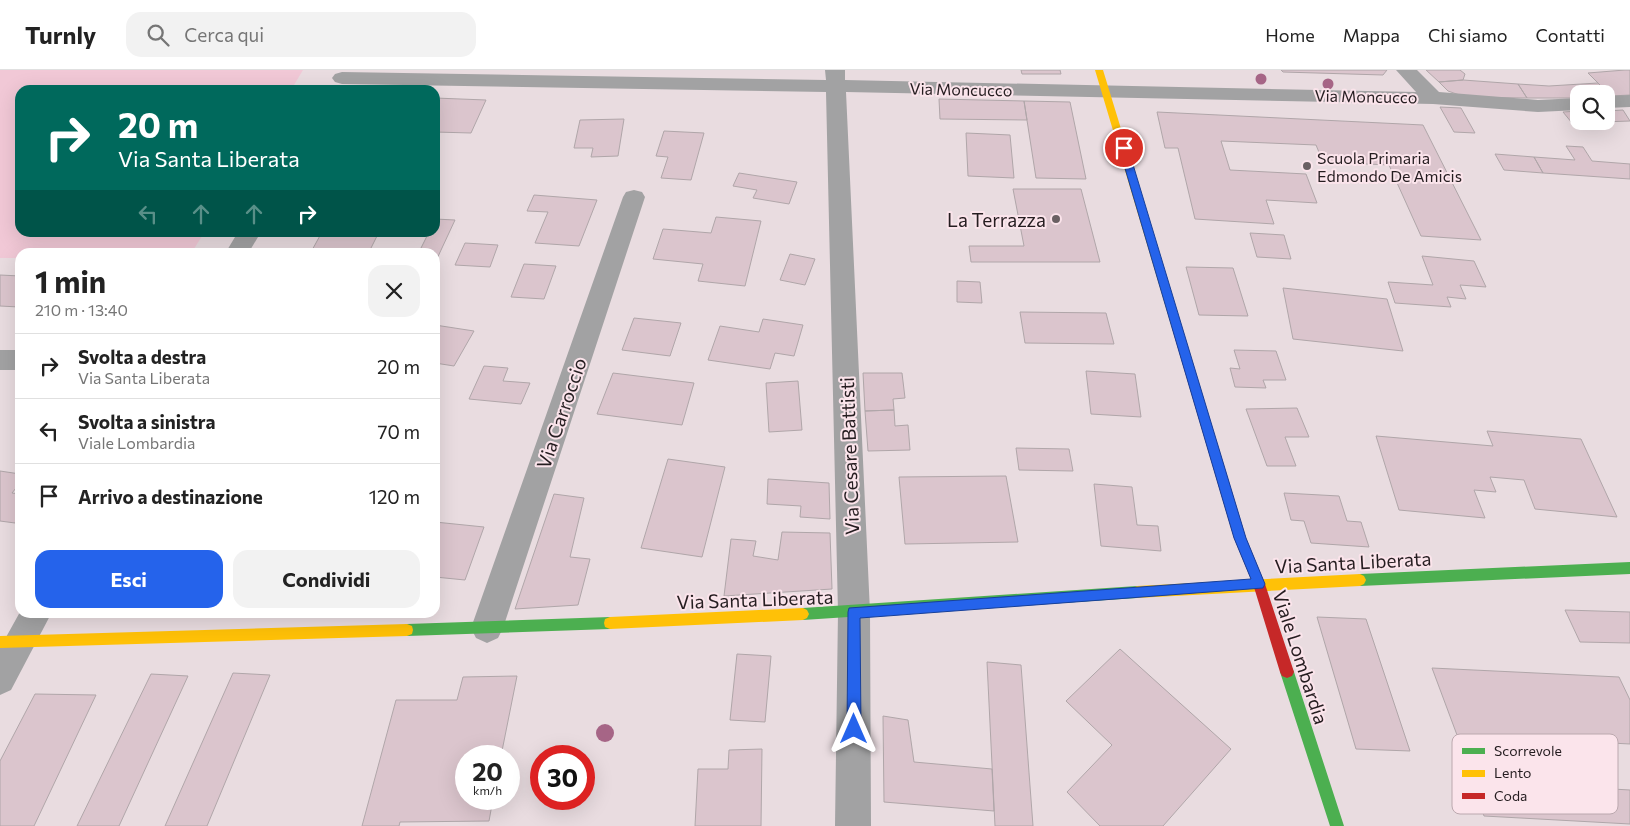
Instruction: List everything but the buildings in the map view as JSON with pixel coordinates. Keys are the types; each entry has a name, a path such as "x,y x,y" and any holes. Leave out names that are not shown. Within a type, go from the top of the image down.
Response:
{"street":[{"name":"Viale Lombardia","path":"1099,70 1240,538 1259,584 1337,826"},
{"path":"1406,70 1433,98"},
{"name":"Via Moncucco","path":"341,79 836,78 1105,90 1433,98 1538,106 1570,104"},
{"name":"Via Cesare Battisti","path":"836,78 854,612 853,826"},
{"path":"1615,102 1630,101"},
{"name":"Via Carroccio","path":"487,628 634,198"},
{"path":"240,248 247,237"},
{"path":"0,360 15,360"},
{"name":"Via Santa Liberata","path":"11,642 487,628 854,612 1259,584 1630,568"},
{"path":"0,679 11,642 32,618"}],"shaded area":[{"path":"0,70 303,70 294,85 15,85 15,237 201,237 195,248 15,248 15,258 0,258"}],"traffic: fast":[{"path":"1360,580 1630,568"},
{"path":"803,614 1137,592"},
{"path":"407,630 610,623"},
{"path":"1287,672 1337,826"}],"traffic: slow":[{"path":"1099,70 1177,328"},
{"path":"1137,592 1360,580"},
{"path":"610,623 803,614"},
{"path":"0,642 407,630"}],"traffic: jam":[{"path":"1177,328 1240,538 1259,584 1287,672"}],"place":[{"name":"Scuola Primaria Edmondo De Amicis","path":"1307,166"},
{"name":"La Terrazza","path":"1056,219"}],"route":[{"path":"854,729 854,612 1259,584 1240,538 1124,148"}]}
